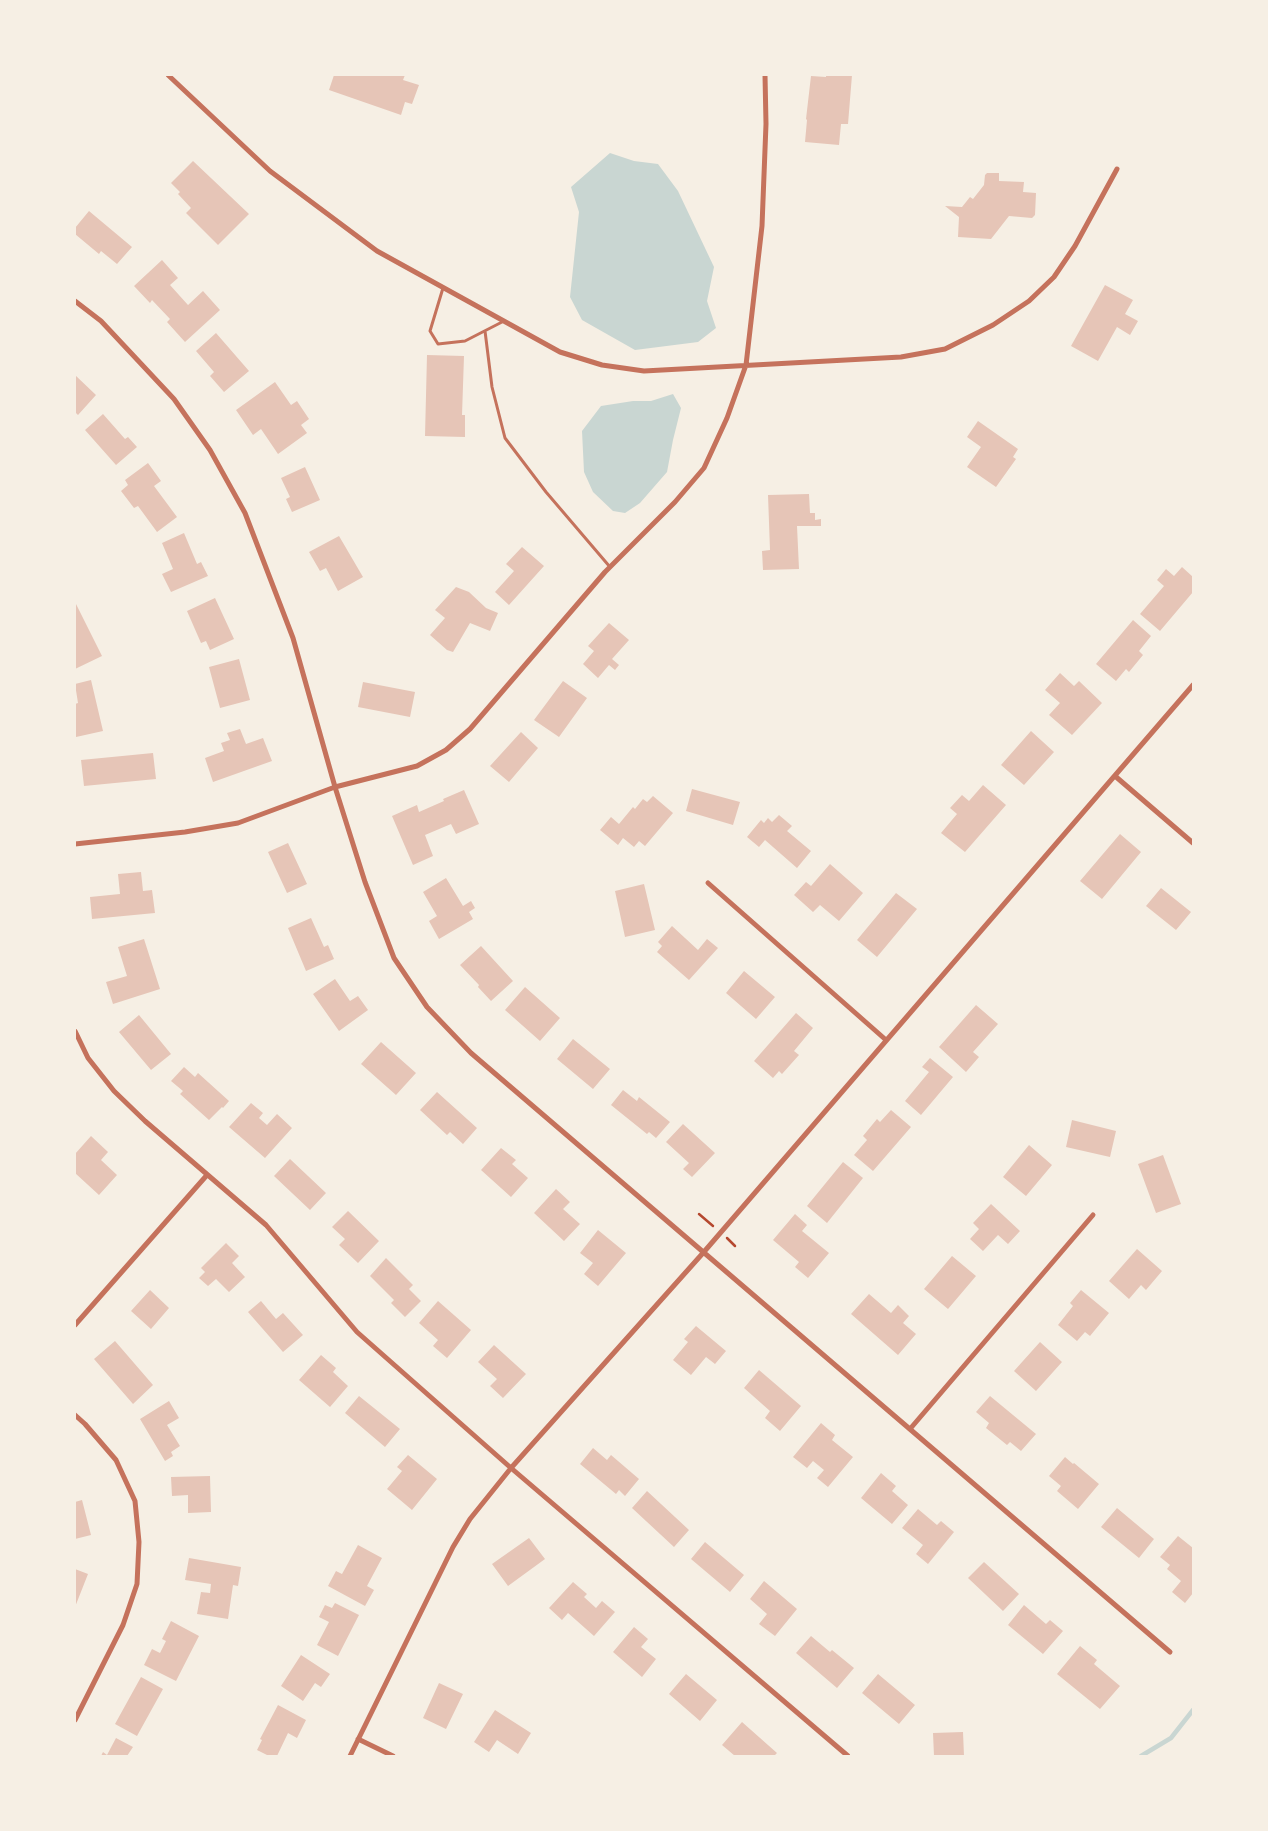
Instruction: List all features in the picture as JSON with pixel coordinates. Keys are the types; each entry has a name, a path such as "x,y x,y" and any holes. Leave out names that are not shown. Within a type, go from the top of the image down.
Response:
{"street":[{"path":"168,75 270,171 378,251 560,352 602,364 644,371 901,357 945,349 993,325 1029,301 1054,277 1075,246 1118,169"},
{"path":"75,844 186,832 238,823 335,787 417,766 446,750 470,730 610,567 675,502 704,468 727,418 746,366 762,226 766,124 765,75"},
{"path":"75,301 101,321 174,399 210,450 241,506 293,638 335,787 365,882 394,958 426,1007 471,1054 1170,1652"},
{"path":"350,1756 453,1547 470,1519 511,1468 703,1252 1193,685"},
{"path":"1115,776 1193,843"},
{"path":"708,883 886,1040"},
{"path":"75,1031 88,1058 114,1091 145,1122 266,1225 357,1332 511,1468 848,1756"},
{"path":"75,1325 207,1175"},
{"path":"910,1429 1092,1215"},
{"path":"75,1415 116,1460 135,1501 139,1542 137,1584 123,1625 75,1720"},
{"path":"358,1739 393,1756"}],"lane":[{"path":"444,288 430,331 438,344 465,341 504,321"},
{"path":"485,331 492,387 505,438 546,492 610,567"}],"shaded area":[{"path":"610,153 634,161 658,164 678,191 714,267 707,301 716,328 698,342 635,350 582,320 570,297 579,212 571,187"},
{"path":"673,394 681,408 667,472 640,503 625,513 613,511 593,492 584,472 582,431 601,406 633,401 651,401"}],"building":[{"path":"334,75 405,75 403,80 419,85 412,104 405,102 401,115 329,90"},
{"path":"826,75 852,75 848,124 841,124 839,145 805,142 811,76 826,77"},
{"path":"193,161 249,214 218,245 186,213 191,208 171,183"},
{"path":"987,173 999,173 999,181 1024,182 1023,192 1036,193 1035,215 1032,218 1009,216 991,239 958,237 959,217 945,206 962,207 970,197 973,199 984,185"},
{"path":"89,211 132,247 117,264 101,251 99,254 75,234 75,228"},
{"path":"162,260 178,278 170,285 188,305 203,291 220,310 185,342 167,322 170,319 152,300 150,303 134,286"},
{"path":"1105,285 1133,300 1125,314 1138,321 1130,335 1117,327 1098,361 1071,346"},
{"path":"216,333 249,371 224,392 210,376 214,372 196,351"},
{"path":"427,355 464,356 462,415 465,415 465,437 425,436"},
{"path":"75,375 96,395 78,415 75,412"},
{"path":"275,382 291,405 297,401 309,419 301,425 307,433 278,454 261,429 253,435 236,410"},
{"path":"103,414 125,439 128,437 137,447 116,465 85,430"},
{"path":"978,421 1018,449 1013,457 1016,459 996,487 967,467 981,447 967,437"},
{"path":"148,463 161,481 154,486 177,517 157,532 138,506 134,508 121,491 128,485 125,480"},
{"path":"305,467 320,500 292,512 286,499 290,497 281,478"},
{"path":"809,494 810,513 815,513 815,520 821,519 821,526 797,526 799,569 763,570 762,551 770,550 768,495"},
{"path":"184,533 197,564 201,562 208,576 171,592 162,574 173,569 162,543"},
{"path":"339,536 363,577 338,591 326,568 320,571 309,552"},
{"path":"522,547 544,566 509,605 495,592 514,571 506,564"},
{"path":"1182,567 1193,577 1193,592 1160,631 1140,614 1164,586 1157,580 1166,569 1174,576"},
{"path":"456,587 469,592 486,608 498,613 490,631 470,623 453,652 447,650 430,635 445,618 435,610"},
{"path":"215,598 234,639 210,650 206,641 201,643 187,611"},
{"path":"75,605 102,656 75,669"},
{"path":"1133,620 1151,636 1139,651 1143,655 1129,672 1126,669 1116,681 1096,664"},
{"path":"609,623 629,640 612,659 619,665 615,670 609,665 598,678 583,664 594,651 588,646"},
{"path":"239,659 250,700 220,708 209,667"},
{"path":"1060,673 1074,686 1079,681 1102,703 1072,735 1049,715 1060,703 1045,690"},
{"path":"91,680 103,731 76,737 75,704 78,703 75,684"},
{"path":"563,681 587,698 559,737 534,720"},
{"path":"363,682 415,692 410,717 358,707"},
{"path":"240,729 246,744 263,738 272,761 213,782 205,758 224,751 221,743 230,740 227,733"},
{"path":"1031,731 1054,752 1024,785 1001,765"},
{"path":"521,732 538,748 509,782 490,766"},
{"path":"153,753 156,779 84,786 81,760"},
{"path":"983,785 1006,805 965,852 941,833 957,814 950,808 962,795 969,801"},
{"path":"692,789 740,802 733,825 686,811"},
{"path":"464,790 479,824 456,834 451,824 425,835 433,856 413,865 392,816 417,805 419,812"},
{"path":"653,796 673,813 645,846 639,841 634,847 623,838 618,845 600,830 611,817 619,824 633,807 635,809 643,799 647,802"},
{"path":"779,815 792,826 787,831 811,851 797,868 765,840 759,847 747,837 761,820 764,823 768,818 772,822"},
{"path":"1120,834 1141,852 1102,899 1080,881"},
{"path":"288,843 307,884 287,893 268,852"},
{"path":"830,864 863,893 839,921 820,905 813,912 794,895 806,882 811,886"},
{"path":"141,872 143,891 152,890 155,913 92,919 90,897 120,894 118,874"},
{"path":"446,878 463,906 471,901 475,908 469,912 473,919 439,939 429,921 437,916 423,892"},
{"path":"644,884 655,930 625,937 615,891"},
{"path":"1161,888 1191,912 1176,930 1146,906"},
{"path":"896,893 917,909 877,957 857,940"},
{"path":"311,918 324,947 328,945 334,959 306,971 288,928"},
{"path":"672,926 698,950 707,939 718,948 689,980 657,952 662,946 658,942"},
{"path":"144,939 160,989 113,1004 106,982 127,976 118,947"},
{"path":"481,946 513,981 491,1001 460,965"},
{"path":"744,971 775,997 756,1019 726,993"},
{"path":"335,979 350,1001 358,996 368,1010 339,1031 313,994"},
{"path":"525,987 560,1018 540,1041 505,1010"},
{"path":"976,1005 998,1024 973,1052 979,1057 966,1072 939,1047"},
{"path":"796,1013 813,1028 794,1051 799,1055 782,1074 779,1071 773,1078 754,1061"},
{"path":"139,1015 171,1054 151,1070 119,1032"},
{"path":"573,1039 610,1069 593,1089 557,1059"},
{"path":"381,1042 416,1073 396,1095 361,1064"},
{"path":"930,1058 953,1077 921,1115 905,1101 929,1072 922,1067"},
{"path":"184,1067 195,1077 198,1073 229,1101 209,1120 180,1094 183,1091 171,1081"},
{"path":"623,1090 637,1101 639,1097 670,1122 656,1138 649,1132 647,1134 611,1105"},
{"path":"437,1092 477,1128 463,1144 450,1132 447,1135 420,1110"},
{"path":"251,1103 263,1113 259,1118 267,1125 277,1114 292,1128 265,1158 229,1127"},
{"path":"891,1110 911,1127 873,1171 854,1155 867,1140 863,1136 877,1119 880,1122"},
{"path":"1072,1120 1116,1131 1110,1157 1066,1147"},
{"path":"683,1124 715,1153 692,1177 683,1169 689,1163 666,1142"},
{"path":"91,1136 108,1152 101,1160 117,1175 99,1195 75,1173 75,1154"},
{"path":"1029,1145 1052,1165 1026,1196 1003,1177"},
{"path":"501,1148 516,1160 512,1164 528,1178 511,1197 481,1170"},
{"path":"1163,1155 1181,1204 1156,1213 1138,1164"},
{"path":"290,1159 326,1193 310,1210 274,1176"},
{"path":"843,1162 863,1178 827,1223 807,1206"},
{"path":"556,1189 570,1202 563,1209 580,1224 564,1241 534,1213"},
{"path":"991,1204 1020,1231 1008,1244 998,1235 983,1251 970,1239 979,1229 973,1223"},
{"path":"348,1211 379,1241 358,1263 339,1245 345,1239 332,1227"},
{"path":"795,1214 807,1225 802,1231 829,1253 808,1278 795,1267 799,1262 773,1240"},
{"path":"598,1230 626,1253 598,1286 584,1274 593,1263 580,1253"},
{"path":"226,1243 239,1256 232,1263 245,1277 229,1292 216,1279 208,1286 199,1278 205,1272 201,1268"},
{"path":"1137,1249 1162,1271 1146,1290 1141,1285 1129,1299 1109,1281"},
{"path":"952,1256 976,1276 948,1309 924,1289"},
{"path":"386,1258 413,1285 409,1289 421,1301 405,1317 391,1303 394,1300 370,1276"},
{"path":"150,1290 169,1308 151,1329 131,1311"},
{"path":"1081,1290 1109,1313 1090,1336 1085,1332 1077,1341 1058,1325 1073,1306 1070,1303"},
{"path":"869,1294 891,1313 898,1305 909,1316 903,1323 916,1334 898,1355 851,1314"},
{"path":"261,1301 276,1319 283,1313 303,1335 283,1352 248,1312"},
{"path":"438,1301 471,1330 447,1358 433,1346 438,1340 419,1323"},
{"path":"696,1326 726,1351 715,1364 706,1357 691,1375 673,1360 688,1342 684,1339"},
{"path":"115,1341 153,1385 133,1404 94,1359"},
{"path":"1040,1342 1062,1362 1036,1391 1014,1371"},
{"path":"494,1345 526,1374 503,1398 490,1386 497,1379 478,1362"},
{"path":"321,1355 336,1368 333,1372 348,1386 330,1407 299,1380"},
{"path":"759,1370 801,1406 780,1431 765,1418 770,1411 744,1388"},
{"path":"359,1396 400,1429 385,1447 345,1413"},
{"path":"990,1396 1036,1434 1021,1451 1010,1442 1007,1445 986,1428 989,1423 976,1412"},
{"path":"169,1401 179,1418 167,1425 180,1446 171,1452 173,1456 165,1461 140,1419"},
{"path":"821,1423 835,1435 832,1440 853,1457 828,1487 817,1478 824,1470 813,1461 807,1468 793,1457"},
{"path":"593,1448 607,1460 611,1455 639,1479 625,1496 619,1490 616,1494 580,1464"},
{"path":"408,1455 437,1479 412,1510 387,1489 402,1471 397,1467"},
{"path":"1065,1457 1099,1484 1078,1509 1057,1491 1061,1486 1049,1476"},
{"path":"881,1473 896,1486 892,1491 908,1505 892,1524 861,1498"},
{"path":"210,1476 211,1512 188,1513 188,1495 172,1496 171,1477"},
{"path":"647,1491 689,1530 674,1547 632,1508"},
{"path":"82,1500 91,1535 75,1539 75,1502"},
{"path":"1117,1508 1154,1539 1139,1558 1101,1527"},
{"path":"918,1509 937,1525 941,1521 954,1532 928,1564 916,1554 923,1545 902,1528"},
{"path":"1178,1536 1193,1548 1193,1593 1185,1603 1172,1592 1181,1581 1167,1569 1170,1565 1160,1557"},
{"path":"529,1538 545,1559 508,1586 492,1564"},
{"path":"705,1542 744,1575 730,1592 691,1559"},
{"path":"358,1545 382,1558 367,1586 374,1590 365,1606 328,1586 336,1571 342,1574"},
{"path":"189,1558 241,1567 238,1586 233,1585 228,1619 197,1614 201,1592 210,1593 211,1584 185,1580"},
{"path":"984,1562 1019,1594 1003,1611 968,1578"},
{"path":"75,1569 88,1574 75,1607"},
{"path":"764,1581 797,1609 775,1636 759,1624 767,1614 750,1599"},
{"path":"573,1582 587,1594 584,1597 596,1608 602,1601 615,1612 594,1636 568,1613 562,1620 549,1608"},
{"path":"335,1603 359,1615 338,1656 317,1645 329,1622 319,1617 325,1605 332,1608"},
{"path":"1024,1605 1046,1624 1050,1620 1063,1631 1043,1654 1008,1625"},
{"path":"171,1621 199,1636 176,1681 144,1665 152,1649 160,1653 166,1641 162,1639"},
{"path":"634,1627 648,1639 641,1647 656,1659 642,1677 613,1652"},
{"path":"811,1636 854,1668 837,1688 796,1653"},
{"path":"1080,1646 1097,1660 1094,1664 1120,1686 1100,1709 1057,1674"},
{"path":"301,1655 330,1674 321,1687 315,1683 303,1701 281,1686"},
{"path":"686,1674 717,1700 700,1721 669,1694"},
{"path":"878,1674 915,1705 899,1724 862,1693"},
{"path":"141,1677 163,1689 137,1736 115,1724"},
{"path":"439,1683 463,1694 446,1729 423,1718"},
{"path":"278,1705 306,1720 297,1738 288,1733 277,1756 269,1756 257,1750 262,1740 260,1739"},
{"path":"495,1710 531,1733 518,1754 497,1740 489,1752 474,1742"},
{"path":"742,1722 777,1753 774,1756 735,1756 722,1745"},
{"path":"963,1732 964,1756 934,1756 933,1733"},
{"path":"116,1738 133,1747 127,1756 101,1756 103,1752 107,1755"}],"waterway":[{"path":"1141,1756 1171,1738 1193,1710"}]}
